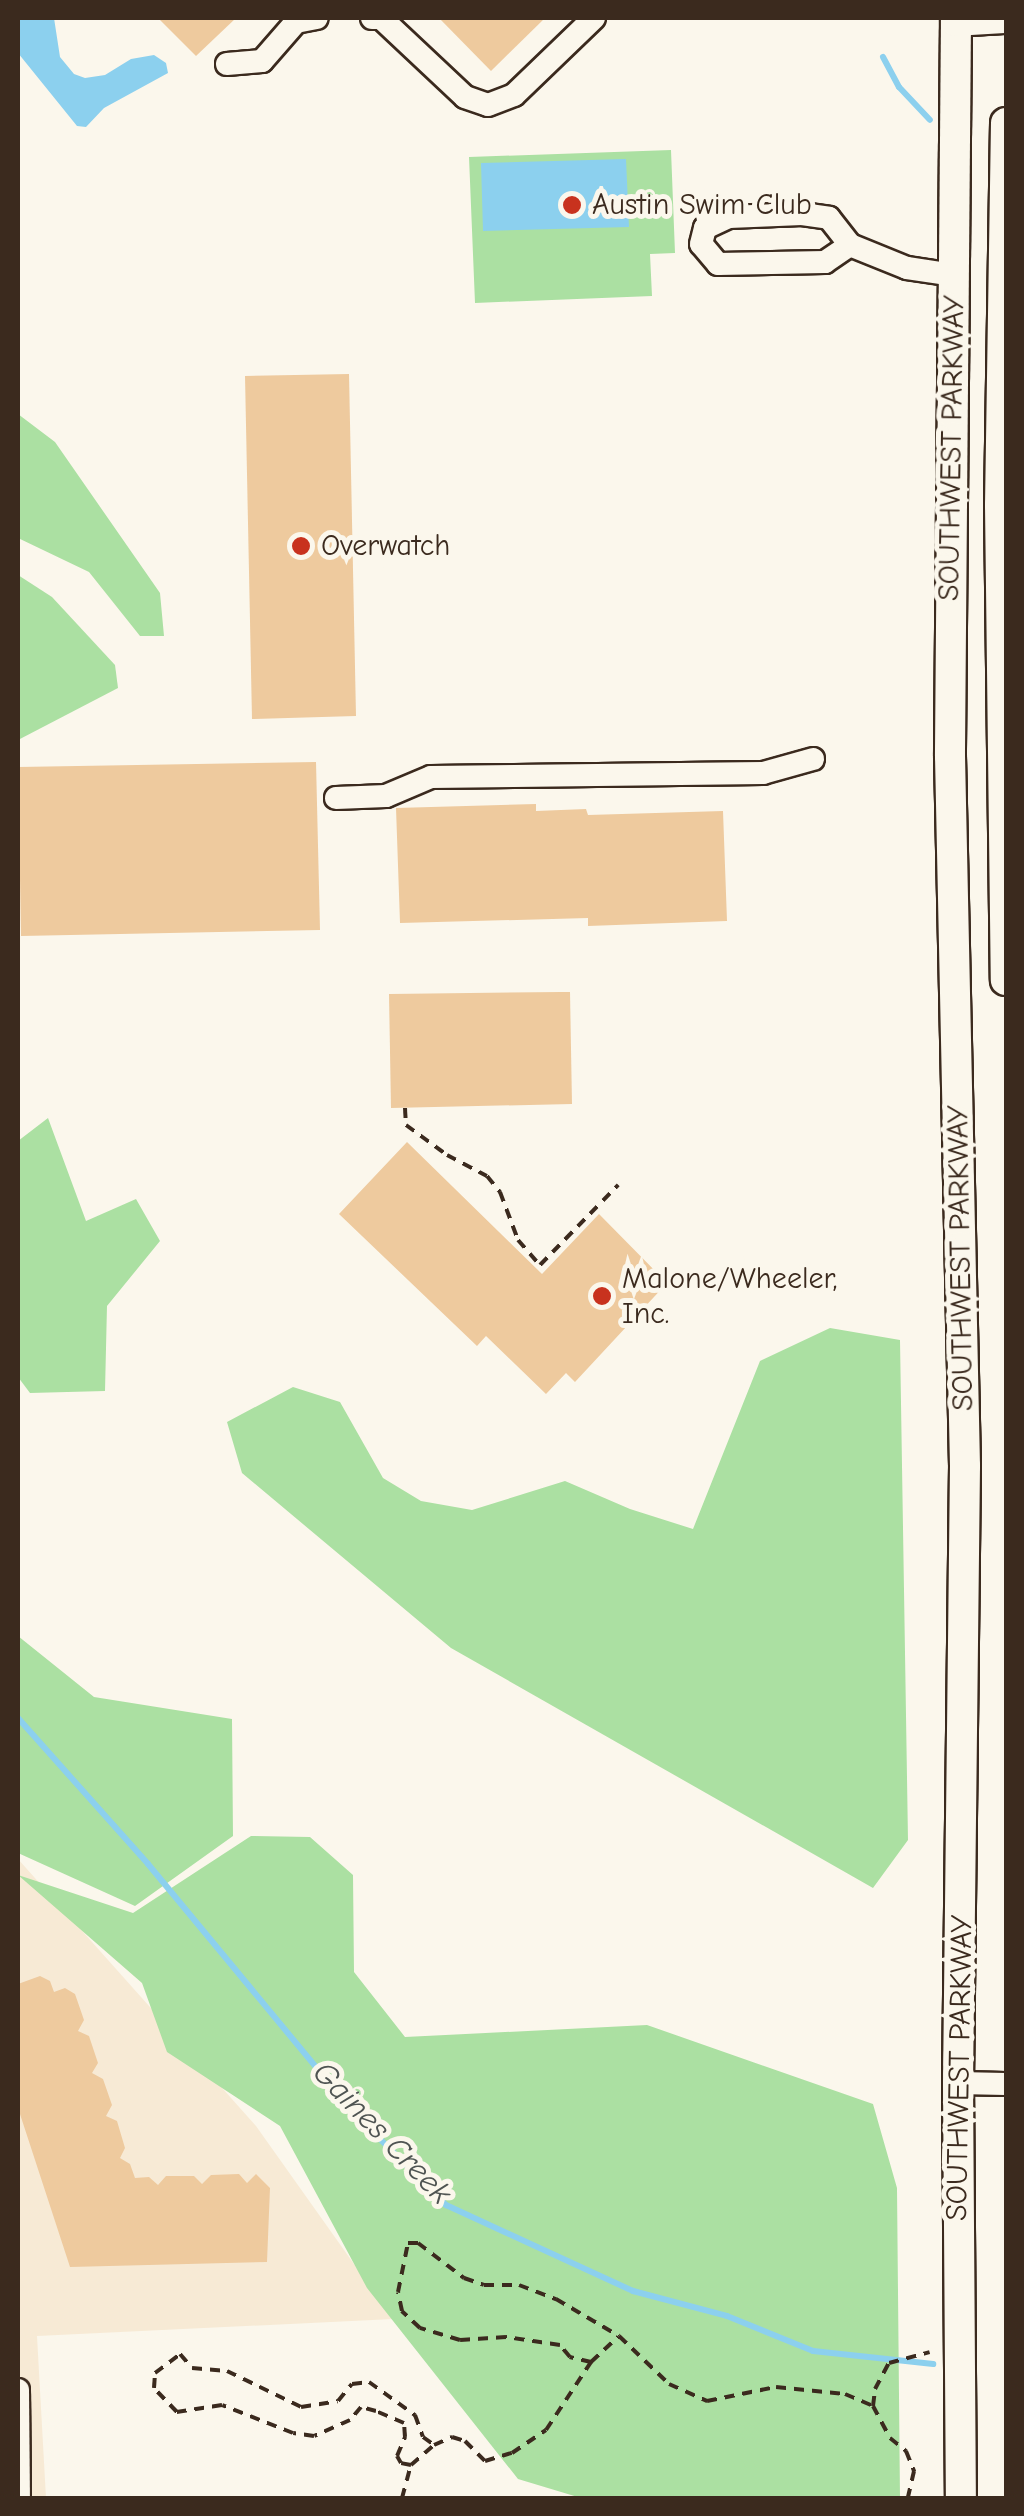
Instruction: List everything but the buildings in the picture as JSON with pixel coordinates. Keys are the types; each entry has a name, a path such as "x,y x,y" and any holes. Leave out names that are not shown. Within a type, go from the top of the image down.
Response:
{"main road":[{"path":"956,19 1006,18"},
{"name":"SOUTHWEST PARKWAY","path":"956,19 950,756 965,1466 958,2083 961,2498"},
{"name":"SOUTHWEST PARKWAY","path":"1006,123 1000,505 1006,980"}],"street":[{"path":"227,64 262,61 296,22 317,18"},
{"path":"372,18 381,18 465,97 488,105 514,95 594,18"},
{"path":"850,244 825,262 718,264 700,244 705,228 729,217 802,214 829,218 850,244 907,268 954,274"},
{"path":"336,798 386,796 431,778 763,774 813,759"},
{"path":"958,2083 1006,2084"},
{"path":"18,2390 19,2498"}],"path":[{"path":"405,1108 406,1125 447,1155 487,1176 500,1192 518,1240 540,1265 618,1185"},
{"path":"591,2362 570,2357 560,2345 506,2337 460,2340 420,2328 402,2311 398,2292 408,2243 418,2243 464,2278 484,2286 519,2284 556,2299 619,2336 669,2384 707,2400 776,2387 845,2394 873,2406"},
{"path":"402,2498 411,2464 434,2445 452,2437 466,2441 484,2461 512,2453 546,2430 591,2362 619,2336"},
{"path":"908,2498 914,2471 906,2452 890,2438 873,2406 875,2389 889,2363 930,2352"},
{"path":"411,2464 397,2456 405,2437 404,2424 376,2411 361,2408 350,2420 314,2436 293,2433 222,2405 177,2412 154,2388 155,2373 180,2354 192,2368 227,2371 300,2407 338,2401 352,2384 370,2382 415,2415 423,2437 434,2445"}],"shaded area":[{"path":"18,1859 256,2126 393,2319 37,2336 46,2498 18,2498"}],"green space":[{"name":"Austin Swim Club","path":"671,150 675,253 650,254 652,296 475,303 469,157"},
{"path":"18,414 55,442 160,593 164,636 140,636 89,572 18,538"},
{"path":"18,575 52,597 115,665 118,688 18,740"},
{"path":"48,1118 86,1221 136,1199 160,1241 107,1306 105,1391 30,1393 18,1377 18,1141"},
{"path":"830,1328 900,1340 908,1840 873,1888 451,1648 242,1473 227,1422 293,1387 340,1402 383,1478 421,1501 472,1510 565,1481 630,1509 693,1529 760,1361"},
{"path":"18,1636 94,1697 232,1719 233,1836 135,1906 18,1853"},
{"path":"251,1836 310,1837 353,1875 354,1972 405,2037 647,2025 873,2104 897,2188 900,2498 581,2498 518,2479 367,2288 280,2126 167,2052 142,1983 18,1875 133,1913"}],"water":[{"path":"54,18 60,57 74,74 85,78 105,75 131,59 154,55 166,63 168,73 104,108 86,127 77,126 18,53 18,19"},
{"path":"626,159 629,227 483,231 481,163"}],"waterway":[{"path":"883,57 899,87 930,120"},
{"name":"Gaines Creek","path":"18,1718 148,1864 352,2111 446,2205 633,2291 727,2316 813,2351 933,2364"}],"place":[{"name":"Austin Swim Club","path":"572,205"},
{"name":"Overwatch","path":"301,546"},
{"name":"Malone/Wheeler, Inc.","path":"602,1296"}]}
